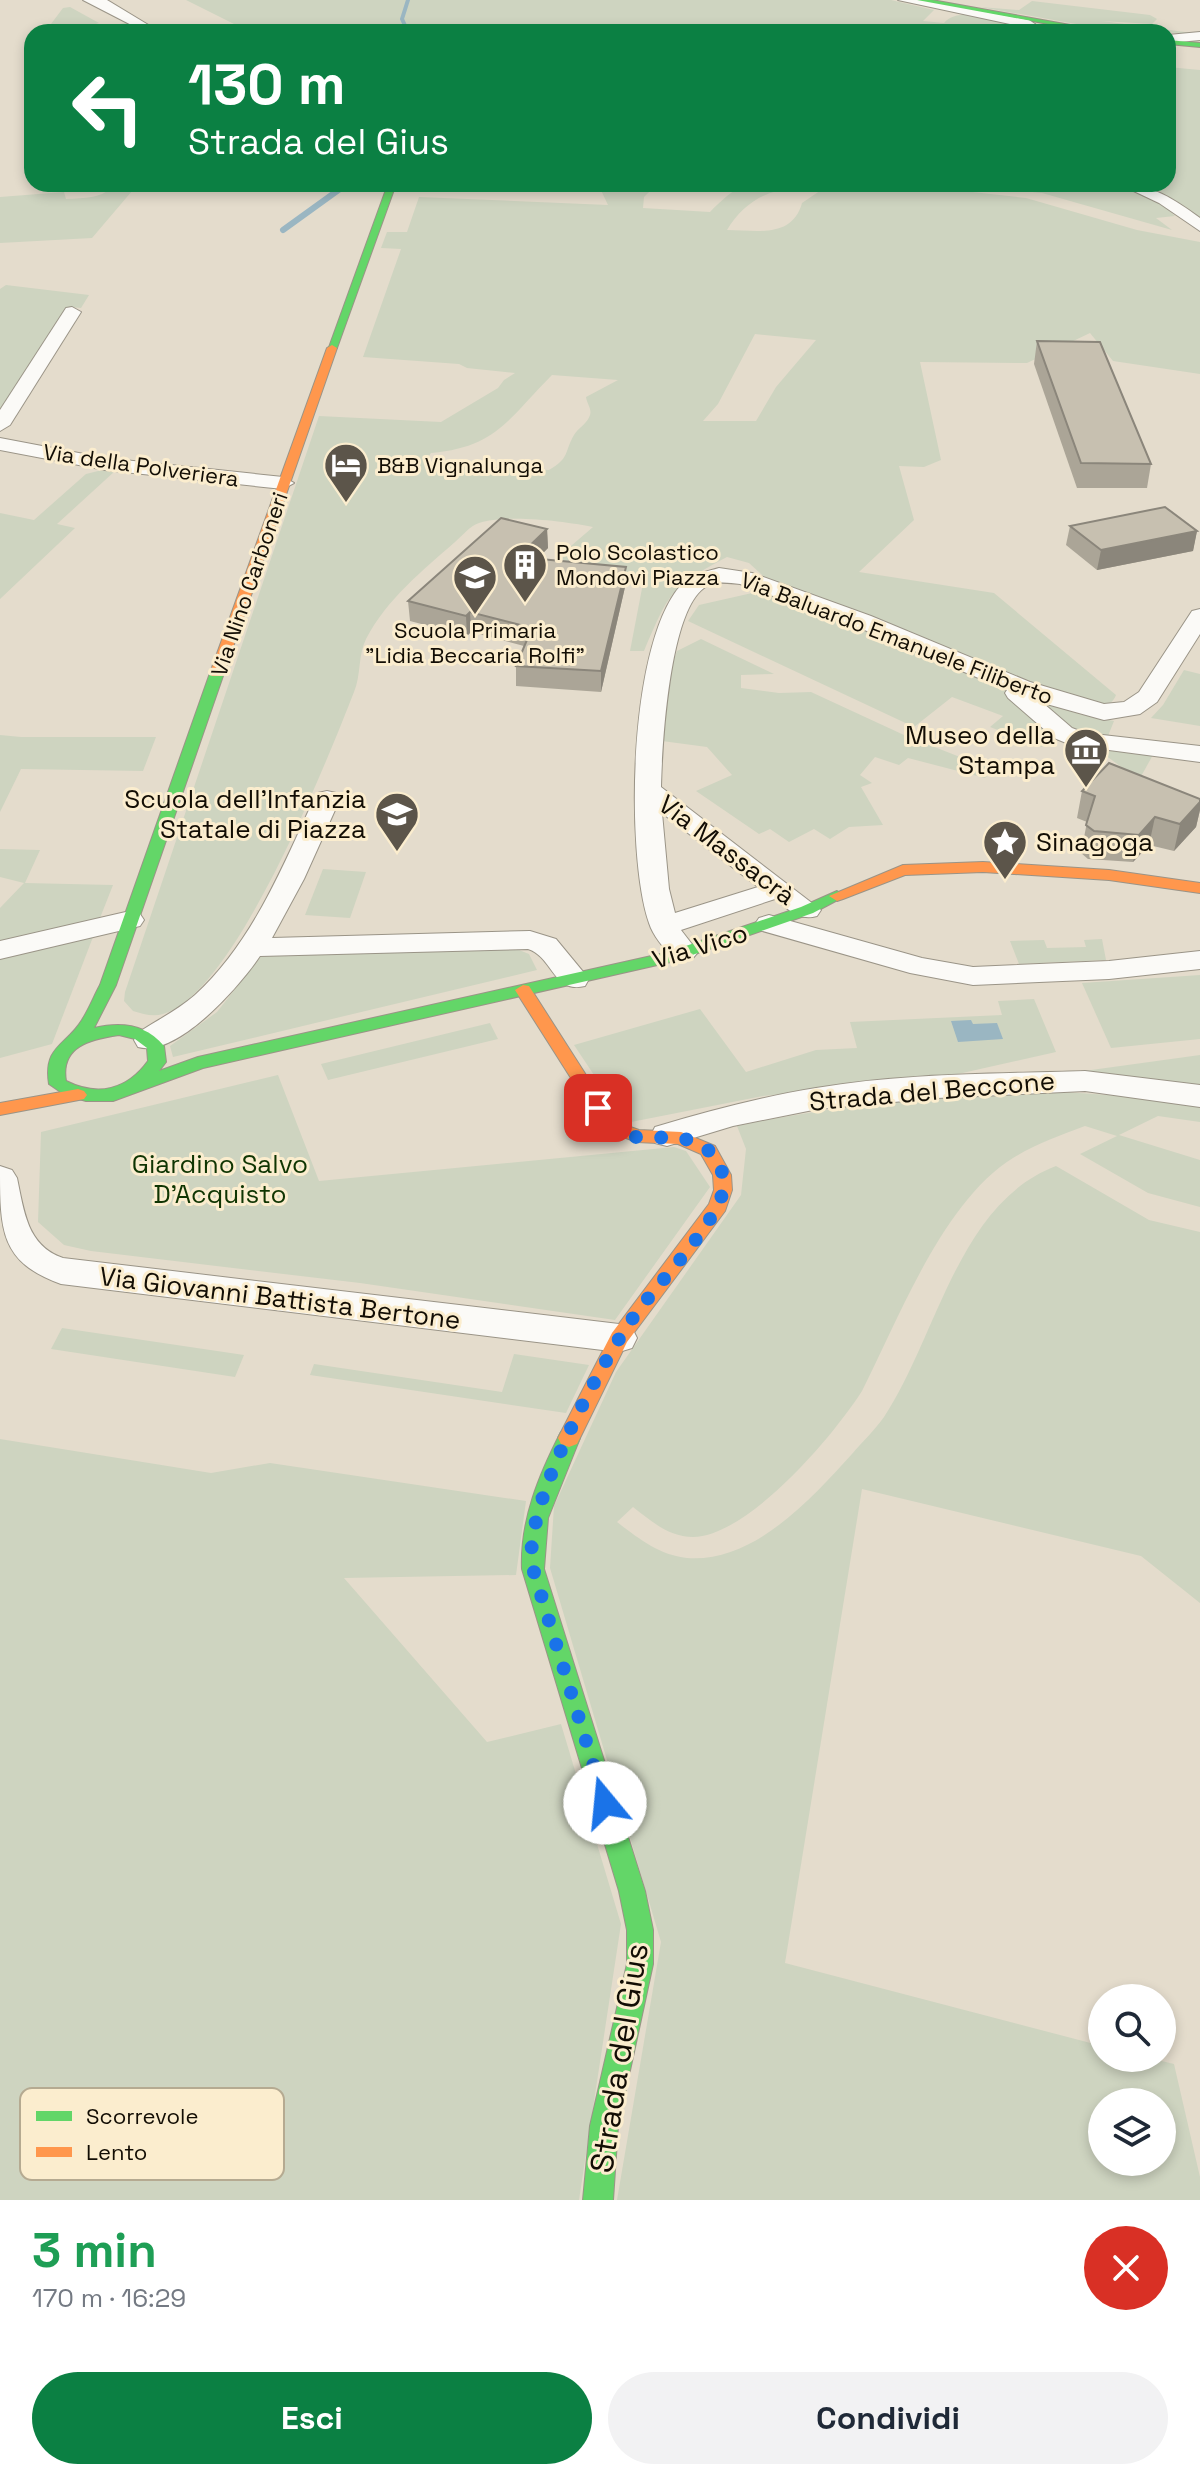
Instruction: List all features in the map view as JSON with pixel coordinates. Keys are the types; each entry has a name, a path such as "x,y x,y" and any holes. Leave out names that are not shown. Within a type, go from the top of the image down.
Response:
{"main road":[{"path":"920,0 1059,24"},
{"path":"1176,42 1200,45"},
{"name":"Via Nino Carboneri","path":"2,1109 41,1077 56,1057 76,1039 89,1023 108,985 283,483 389,192"},
{"name":"Via Vico","path":"136,1087 198,1063 683,952 807,910 876,878 930,867 1087,873 1200,888"},
{"name":"Via Nino Carboneri","path":"108,985 113,1020 119,1029"},
{"name":"Strada del Gius","path":"523,990 610,1126 625,1135 667,1135 699,1145 715,1159 724,1177 722,1195 703,1228 619,1338 574,1426 540,1503 532,1529 533,1569 632,1891 640,1930 640,1964 604,2126 598,2200"},
{"path":"2,1109 78,1095 108,1097 136,1087 153,1071 154,1046 119,1029 76,1039"},
{"name":"Via Vico","path":"154,1046 198,1063"},
{"path":"41,1077 78,1095"}],"street":[{"path":"89,0 101,2 140,24"},
{"path":"904,0 1029,24"},
{"path":"1176,40 1200,36"},
{"path":"1146,192 1165,200 1200,226"},
{"path":"0,425 72,312"},
{"name":"Via della Polveriera","path":"0,444 105,464 283,483"},
{"name":"Via Baluardo Emanuele Filiberto","path":"683,952 664,926 648,842 648,790 653,717 665,647 687,592 694,584 723,575 744,578 1090,710 1124,711 1144,701 1155,689 1199,618"},
{"path":"985,671 1075,738 1104,745 1200,754"},
{"name":"Via Massacrà","path":"648,790 807,910"},
{"path":"154,1046 205,1001 250,947 282,894 327,799"},
{"path":"664,926 779,889"},
{"path":"0,950 130,920"},
{"path":"769,924 920,967 973,976 1109,970 1200,960"},
{"path":"250,947 530,940 546,945 574,979"},
{"name":"Strada del Beccone","path":"667,1135 730,1116 806,1100 937,1087 1085,1081 1200,1096"},
{"name":"Via Giovanni Battista Bertone","path":"0,1178 14,1234 23,1251 38,1264 61,1271 619,1338"}],"green space":[{"path":"186,0 891,0 934,10 923,21 944,23 960,15 970,15 1016,24 234,24"},
{"path":"1032,1 1150,15 1157,19 1152,24 1102,21 1125,24 1076,24 980,7 1019,10"},
{"path":"70,7 99,23 51,24 63,8"},
{"path":"1176,68 1200,70 1200,220 1149,192 1176,192"},
{"path":"64,192 66,199 131,192 92,238 0,243 0,197"},
{"path":"602,192 649,192 644,197 643,208 710,212 732,192 773,192 747,206 727,230 761,231 782,227 790,222 802,203 818,192 972,192 1026,198 1137,230 1200,242 1200,374 1113,361 1090,333 1027,363 920,362 941,460 924,467 899,466 914,520 859,572 994,593 1116,695 1105,705 1088,704 772,584 749,563 727,557 682,585 666,604 644,651 630,651 644,578 564,569 557,558 593,527 520,519 479,523 406,586 374,625 363,645 354,692 323,769 275,872 248,922 219,965 190,998 163,1014 133,1011 124,1001 125,992 319,416 441,422 498,388 515,373 467,368 459,364 363,357 401,249 381,248 387,232 407,232 419,197 608,205","holes":["755,334 816,340 776,387 756,421 703,421 718,404","552,375 618,380 586,397 589,418 576,432 564,458 549,470 424,463 431,453 453,450 487,437 512,417"]},
{"path":"1033,192 1139,192 1175,216 1156,218 1172,230"},
{"path":"6,285 89,295 81,308 70,307 0,414 0,289"},
{"path":"115,471 57,524 75,528 0,599 0,513 34,520 86,474"},
{"path":"761,591 953,661 1010,694 1056,735 1042,747 990,727 1003,716 952,697 914,727 688,621 699,605"},
{"path":"701,639 774,674 741,675 741,688 779,693 811,692 904,735 993,770 985,778 908,758 899,765 875,757 860,775 872,783 861,787 883,825 849,827 830,839 814,829 789,842 770,829 759,834 696,791 732,775 707,747 662,741 672,665 677,651"},
{"path":"1184,670 1200,674 1200,726 1151,718 1163,705"},
{"path":"1026,693 1079,714 1114,721 1106,741 1073,730"},
{"path":"0,735 156,737 143,771 21,769 0,812"},
{"path":"1108,749 1154,753 1139,780 1101,752"},
{"path":"0,849 40,850 25,883 113,885 100,918 0,942 0,908 24,883 0,877"},
{"path":"323,869 366,872 350,918 305,915"},
{"path":"93,937 52,1044 0,1058 0,959"},
{"path":"1102,939 1106,960 1019,964 1010,941 1044,940 1047,948 1086,947 1084,940"},
{"path":"514,948 529,954 537,970 173,1057 170,1046 217,1012 262,955"},
{"path":"1200,975 1200,1039 1111,1048 1082,983"},
{"path":"1034,999 1056,1052 949,1076 763,1096 626,1123 574,1045 700,1009 746,1072 816,1050 857,1048 850,1022 1002,1015 998,1001"},
{"path":"490,1023 498,1039 328,1080 321,1064"},
{"path":"1200,1055 1200,1086 1084,1071"},
{"name":"Giardino Salvo D'Acquisto","path":"278,1075 319,1181 674,1147 686,1151 710,1187 615,1320 360,1283 91,1251 64,1245 38,1222 41,1132"},
{"path":"1051,1091 1150,1098 1200,1106 1200,1122 1158,1116 1119,1135 1200,1160 1200,1207 1148,1193 1080,1154 1117,1136 1085,1126 1021,1153 988,1177 965,1203 925,1264 862,1391 811,1456 764,1502 715,1532 693,1537 661,1527 633,1507 617,1522 658,1550 687,1558 712,1557 735,1550 779,1525 818,1490 884,1417 903,1385 953,1275 972,1241 995,1210 1023,1184 1056,1166 1149,1220 1200,1232 1200,1603 1141,1556 862,1489 785,1963 1088,2042 1088,2072 1176,2072 1200,2177 1200,2200 617,2200 661,1942 550,1568 554,1506 616,1372 741,1195 746,1149 737,1126 854,1106"},
{"path":"62,1328 244,1355 235,1377 51,1349"},
{"path":"514,1354 589,1365 566,1413 310,1375 314,1364 502,1392"},
{"path":"0,1439 211,1473 270,1463 526,1501 516,1575 344,1578 487,1742 561,1724 621,1924 579,2200 0,2200"}],"water":[{"path":"971,1020 973,1024 997,1023 1003,1039 958,1042 951,1021"}],"building":[{"path":"1037,341 1100,342 1151,464 1081,463"},
{"path":"1165,507 1197,531 1101,550 1070,526"},
{"name":"Polo Scolastico Mondovì Piazza","path":"501,518 547,529 518,557 626,567 601,671 516,666 532,628 470,612 466,616 408,601"},
{"path":"1109,763 1200,799 1200,802 1180,824 1155,817 1139,835 1094,831 1086,825 1095,796 1082,791"}],"waterway":[{"path":"404,24 402,19 408,0"},
{"path":"283,230 336,192"}],"traffic: fast":[{"path":"920,0 1059,24"},
{"path":"1176,43 1200,45"},
{"path":"332,348 389,192"},
{"path":"76,1039 89,1023 108,985 217,673"},
{"path":"136,1087 198,1063 669,957 807,910 837,896"},
{"path":"119,1029 141,1035 155,1046 157,1062 137,1084 126,1091 99,1096 72,1091 58,1084 56,1070 63,1050 82,1037 119,1029"},
{"path":"569,1438 537,1518 532,1551 533,1569 632,1891 640,1930 640,1964 604,2126 598,2200"}],"traffic: slow":[{"path":"217,673 332,348"},
{"path":"837,896 903,870 983,867 1109,875 1200,888"},
{"path":"523,990 610,1126 637,1136 681,1138 708,1150 722,1175 723,1190 718,1206 619,1338 569,1438"},
{"path":"0,1109 78,1095"}],"place":[{"name":"B&B Vignalunga","path":"346,504"},
{"name":"Polo Scolastico Mondovì Piazza","path":"525,604"},
{"name":"Scuola Primaria \"Lidia Beccaria Rolfi\"","path":"475,616"},
{"name":"Museo della Stampa","path":"1086,789"},
{"name":"Scuola dell'Infanzia Statale di Piazza","path":"397,853"},
{"name":"Sinagoga","path":"1005,881"}],"route":[{"path":"598,1108 615,1131 625,1135 667,1135 699,1145 708,1150 724,1177 718,1206 619,1338 574,1426 540,1503 532,1529 533,1569 605,1803"}]}
